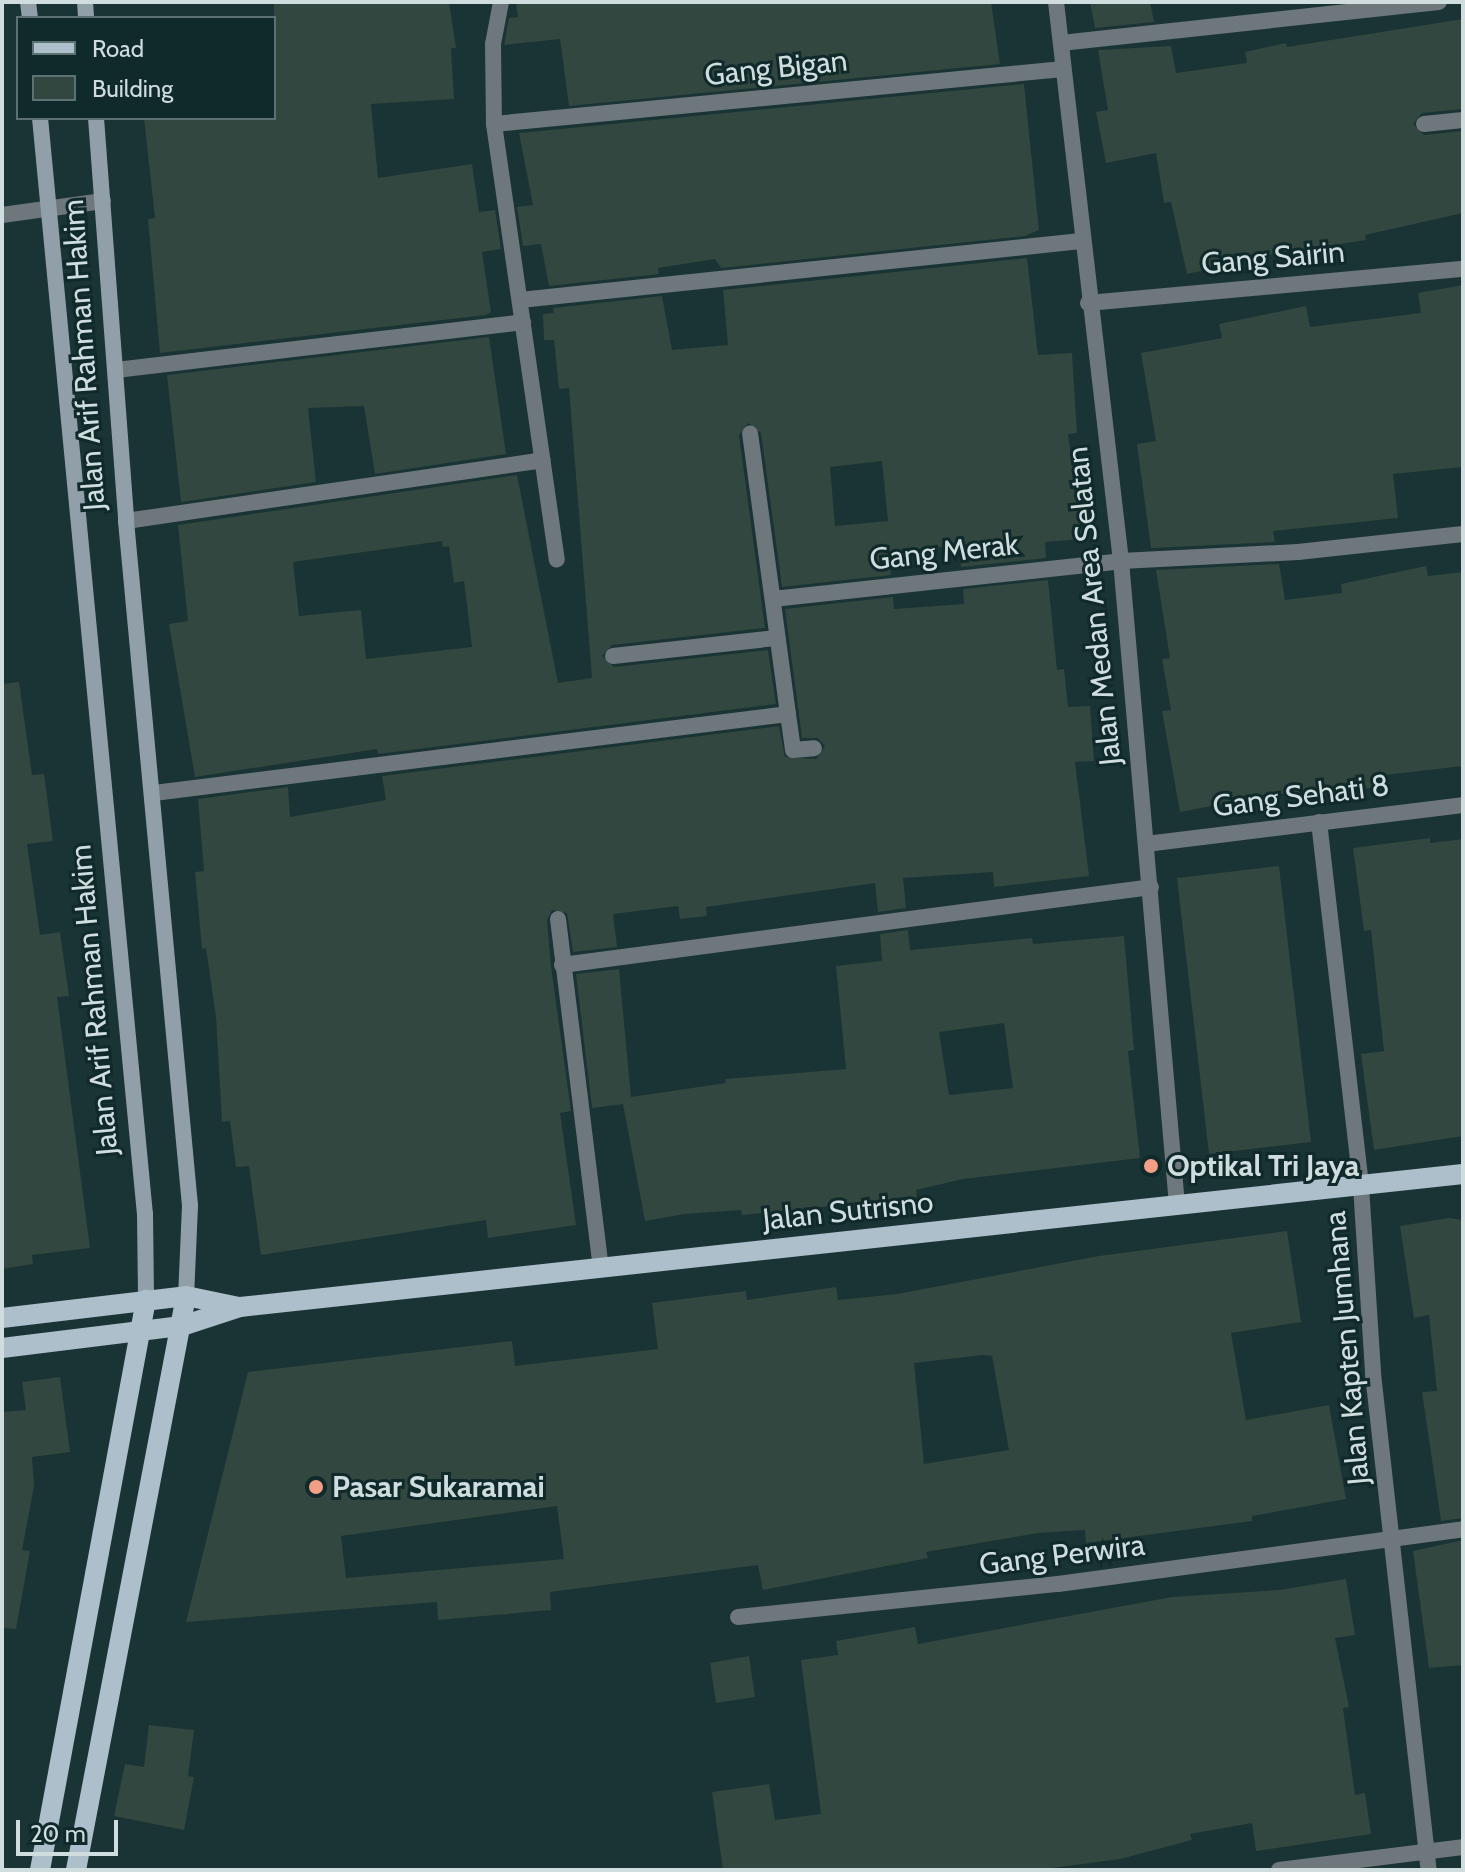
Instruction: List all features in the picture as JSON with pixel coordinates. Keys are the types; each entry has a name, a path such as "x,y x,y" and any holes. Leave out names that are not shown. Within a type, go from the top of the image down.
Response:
{"main road":[{"name":"Jalan Arif Rahman Hakim","path":"40,120 145,1214 146,1300 40,1870"},
{"name":"Jalan Arif Rahman Hakim","path":"76,1870 182,1326 190,1206 154,793 126,521 96,120"},
{"name":"Jalan Sutrisno","path":"2,1348 182,1326 240,1307 1463,1174"},
{"name":"Jalan Sutrisno","path":"2,1318 186,1296 240,1307"}],"street":[{"path":"501,2 493,44 494,124 557,559"},
{"name":"Jalan Medan Area Selatan","path":"1056,2 1088,303 1121,561 1177,1205"},
{"path":"1061,43 1439,2"},
{"name":"Gang Bigan","path":"494,124 1063,69"},
{"path":"1424,124 1463,120"},
{"path":"2,215 103,201"},
{"path":"520,300 1081,241"},
{"name":"Gang Sairin","path":"1088,303 1463,269"},
{"path":"116,370 523,322"},
{"path":"750,434 793,750 814,748"},
{"path":"126,521 543,460"},
{"name":"Gang Merak","path":"773,599 1121,561 1298,552 1463,534"},
{"path":"613,656 777,638"},
{"path":"154,793 788,714"},
{"name":"Gang Sehati 8","path":"1146,844 1463,805"},
{"name":"Jalan Kapten Jumhana","path":"1319,822 1361,1186 1373,1374 1429,1870"},
{"path":"562,965 1151,887"},
{"path":"558,919 601,1268"},
{"name":"Gang Perwira","path":"738,1617 1043,1586 1463,1529"},
{"path":"1279,1870 1463,1847"}],"building":[{"path":"274,2 449,2 456,48 451,48 454,99 371,104 378,178 472,164 479,212 495,210 501,249 482,252 491,312 160,353 148,219 155,218 144,120 276,120"},
{"path":"516,2 991,2 1000,64 569,106 560,39 504,45 509,18 518,17"},
{"path":"1090,2 1150,2 1154,22 1095,28"},
{"path":"1463,19 1463,109 1422,113 1413,124 1424,135 1463,131 1463,213 1365,235 1366,240 1229,261 1229,265 1187,274 1171,202 1164,203 1156,153 1106,163 1096,112 1108,110 1098,50 1171,46 1176,73 1247,63 1245,52 1286,43 1287,47"},
{"path":"1024,84 1039,230 1025,236 721,268 715,259 658,268 659,274 549,286 541,244 523,246 517,207 533,205 519,133"},
{"path":"1027,258 1038,355 1072,353 1077,433 1068,434 1083,539 1045,542 1046,558 961,567 959,545 888,552 891,575 782,587 761,433 748,423 739,435 765,628 612,645 602,656 614,667 768,650 776,704 378,754 377,749 195,777 169,624 188,621 178,525 517,475 558,683 592,678 569,388 559,389 554,340 544,340 543,314 554,313 553,308 662,296 672,350 728,345 723,290","holes":["882,461 888,521 835,526 830,467","442,541 443,547 449,546 454,583 464,581 472,647 366,659 361,610 299,616 293,562"]},
{"path":"1463,285 1463,467 1393,474 1398,518 1273,531 1275,542 1151,548 1137,444 1156,441 1141,353 1222,338 1219,324 1306,306 1310,327 1421,313 1418,293"},
{"path":"489,337 506,454 375,474 364,406 308,408 316,482 181,502 167,375"},
{"path":"1279,564 1285,600 1342,593 1341,584 1426,566 1428,576 1463,572 1463,766 1385,775 1387,787 1232,797 1233,802 1180,812 1162,711 1171,710 1162,659 1170,658 1156,570"},
{"path":"1048,580 1057,670 1064,669 1068,707 1090,706 1094,761 1075,762 1089,876 994,887 993,872 903,878 906,908 878,912 875,883 706,907 707,916 680,919 678,906 613,914 617,947 573,952 567,913 552,910 547,920 551,966 571,1111 560,1113 576,1225 488,1238 486,1220 261,1255 249,1166 236,1167 230,1121 222,1122 216,1017 206,948 202,949 195,872 204,871 198,799 288,787 290,817 386,800 382,776 779,726 785,757 816,759 825,746 818,738 802,738 785,609 893,597 894,609 964,604 963,589"},
{"path":"19,682 32,775 44,774 53,841 27,844 40,935 60,932 69,996 57,997 90,1248 32,1255 33,1264 2,1269 2,684"},
{"path":"1430,838 1430,843 1463,839 1463,1136 1374,1150 1361,1054 1384,1051 1371,930 1364,931 1353,848"},
{"path":"1279,866 1311,1142 1209,1154 1177,878"},
{"path":"908,930 910,950 1032,938 1033,944 1124,936 1134,1050 1128,1051 1140,1158 963,1179 916,1190 917,1197 742,1215 741,1210 685,1214 645,1221 623,1104 592,1108 576,974 619,969 631,1097 726,1083 725,1079 846,1069 836,966 882,961 880,934","holes":["1004,1023 1013,1088 949,1095 939,1032"]},
{"path":"1449,1218 1463,1220 1463,1518 1441,1521 1422,1392 1437,1391 1429,1315 1414,1318 1400,1226"},
{"path":"1287,1231 1301,1322 1231,1333 1246,1420 1329,1405 1346,1499 1252,1516 1252,1521 1086,1543 1085,1530 1038,1533 926,1552 928,1558 763,1590 758,1565 550,1592 551,1610 438,1620 437,1602 186,1622 248,1372 512,1341 515,1366 658,1349 652,1303 746,1291 747,1300 836,1287 838,1300 897,1294 1099,1256","holes":["992,1356 1009,1450 924,1464 914,1363","557,1506 564,1559 346,1578 341,1536"]},
{"path":"60,1377 70,1452 32,1457 34,1486 22,1550 30,1551 16,1629 2,1628 2,1412 26,1410 22,1382"},
{"path":"1463,1540 1463,1665 1429,1668 1413,1551"},
{"path":"1346,1579 1355,1635 1335,1638 1349,1707 1343,1708 1355,1795 1365,1793 1371,1834 1256,1851 1252,1823 1190,1834 1192,1840 1120,1859 1037,1870 723,1870 712,1792 769,1784 775,1820 821,1814 801,1660 838,1655 836,1641 915,1627 918,1644 1172,1597 1279,1590"},
{"path":"749,1656 755,1697 716,1703 710,1663"},
{"path":"149,1725 194,1730 188,1776 194,1777 184,1830 114,1816 125,1764 144,1767"}],"place":[{"name":"Optikal Tri Jaya","path":"1151,1166"},
{"name":"Pasar Sukaramai","path":"316,1487"}]}
